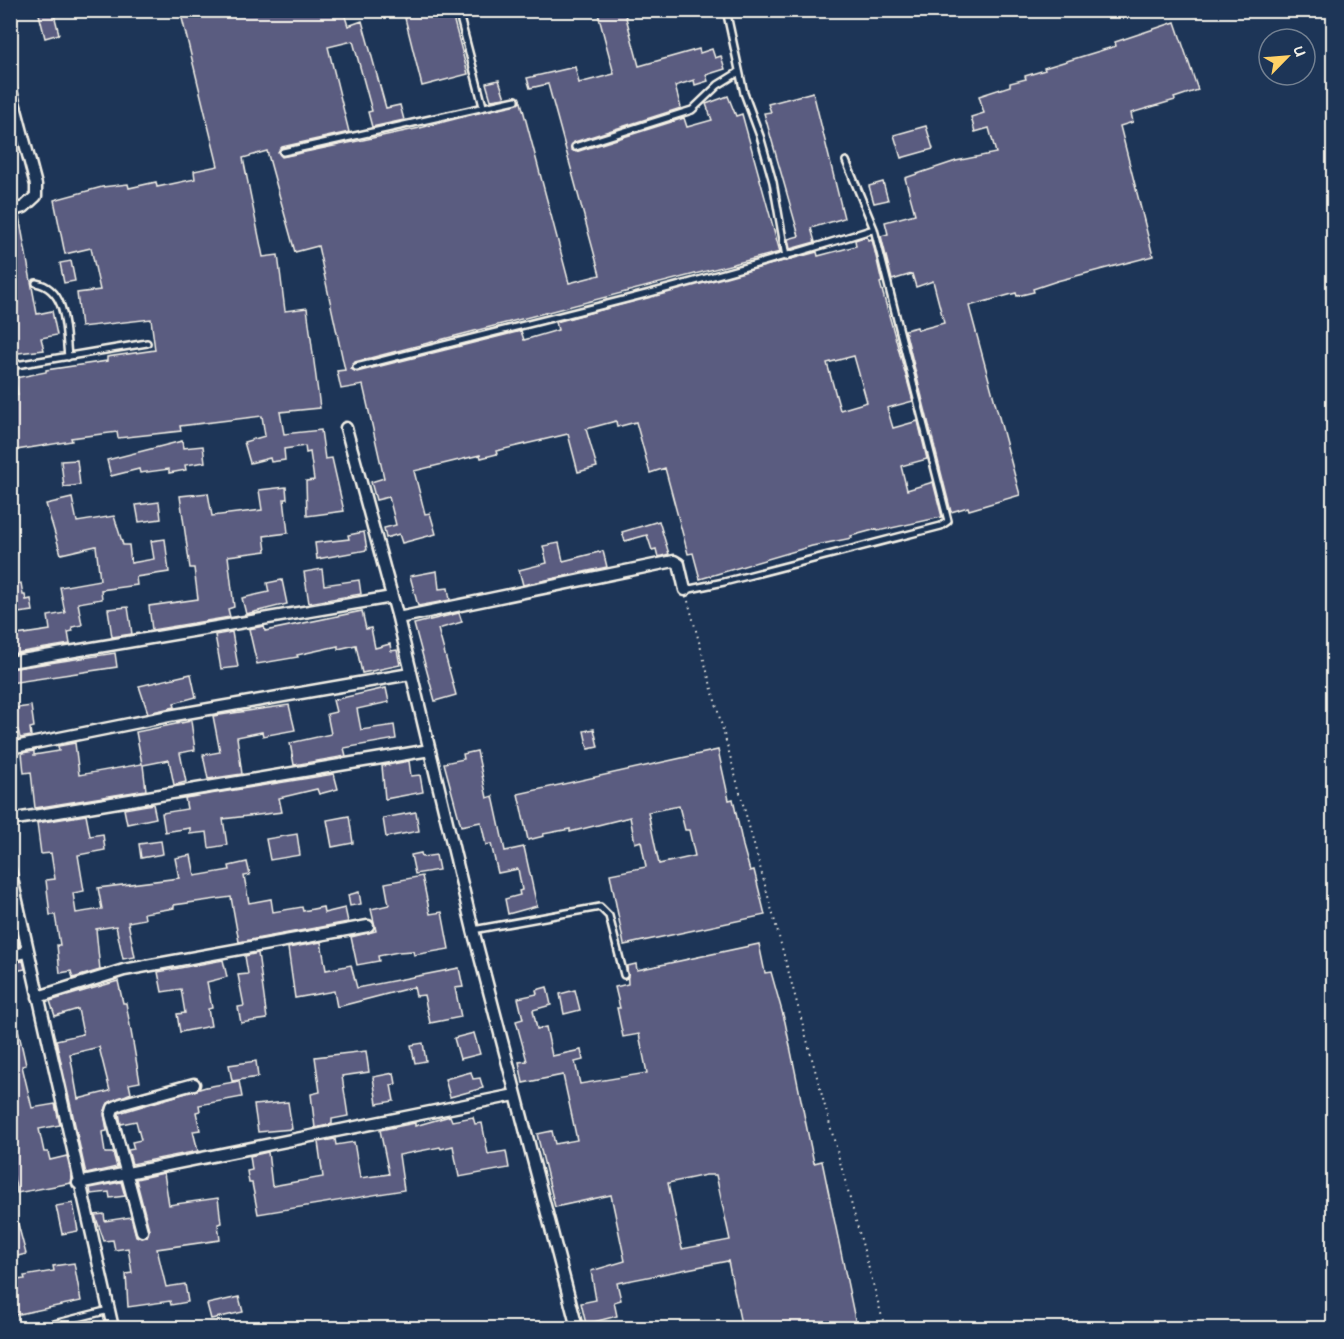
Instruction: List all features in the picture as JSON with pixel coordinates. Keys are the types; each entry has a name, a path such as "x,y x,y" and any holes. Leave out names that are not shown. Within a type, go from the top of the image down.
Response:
{"street":[{"path":"10,87 36,184 36,196 24,207 10,211"},
{"path":"346,428 398,618 473,930 577,1329"},
{"path":"398,618 674,561 679,564 685,590"},
{"path":"10,662 392,597"},
{"path":"10,748 169,716 410,674"},
{"path":"10,820 430,750"},
{"path":"10,870 78,1183 113,1329"},
{"path":"10,927 22,925"},
{"path":"38,997 124,970 368,926"},
{"path":"10,956 27,952"},
{"path":"142,1231 111,1115 113,1108 194,1084"},
{"path":"78,1183 515,1095"}],"lane":[{"path":"458,10 483,106"},
{"path":"726,10 739,72 773,182 786,257"},
{"path":"575,147 692,110 718,85 739,72"},
{"path":"283,152 516,100"},
{"path":"685,590 941,526 948,521 949,517 874,229 846,160"},
{"path":"356,367 462,343 786,257 874,229"},
{"path":"36,283 51,288 57,296 61,308 68,357"},
{"path":"10,366 147,343"},
{"path":"473,930 600,907 609,916 624,975"},
{"path":"38,1329 109,1310"}],"path":[{"path":"685,590 885,1329"}],"building":[{"path":"38,10 53,10 59,34 45,38"},
{"path":"180,10 343,10 348,26 362,21 386,108 400,105 404,120 372,127 368,112 372,111 353,41 328,47 349,132 282,147 278,152 282,157 420,128 521,102 569,283 600,275 548,84 530,88 527,78 575,67 579,83 614,74 597,10 624,10 639,66 699,49 700,53 712,49 715,58 721,56 725,69 706,75 708,81 695,85 694,80 675,86 681,108 574,142 571,149 576,152 684,118 687,127 712,120 706,104 728,96 736,116 742,114 780,252 355,362 351,369 357,372 521,331 524,340 558,330 556,322 817,252 818,256 856,246 855,240 867,236 868,240 872,239 882,282 880,283 913,401 887,408 893,428 918,421 927,459 901,466 907,490 933,482 942,517 878,531 877,529 851,536 852,538 812,546 700,579 693,553 688,554 665,468 650,473 636,422 617,427 616,421 586,429 597,467 578,472 568,434 496,451 497,454 481,458 480,455 414,471 425,514 430,513 436,534 402,543 399,534 386,538 384,528 396,525 389,497 376,500 371,482 384,478 363,385 341,389 337,371 345,370 318,246 295,252 267,151 243,158 263,257 278,255 285,311 307,308 320,408 280,412 284,434 321,430 325,459 332,458 344,511 307,516 306,481 314,480 310,452 306,453 305,446 284,449 285,460 271,462 270,458 250,463 244,442 265,436 262,416 180,426 181,431 118,438 117,432 71,438 72,441 10,451 10,396 18,395 15,378 46,372 46,370 107,361 107,357 155,350 151,319 81,327 77,293 100,290 91,248 65,254 54,200 102,187 128,184 129,188 156,182 157,187 195,179 194,171 218,166","holes":["854,356 867,402 840,410 827,363"]},
{"path":"403,10 451,10 468,74 422,86"},
{"path":"1175,22 1198,90 1174,98 1175,100 1131,113 1133,122 1120,126 1153,256 1057,281 1033,289 1034,292 1017,296 1016,293 969,306 1020,495 969,510 968,507 951,512 905,330 917,327 918,330 944,323 933,281 916,287 912,274 892,280 881,236 888,234 885,222 915,214 905,178 956,161 996,153 989,128 975,132 971,117 984,113 979,96 1010,86 1010,83 1026,79 1025,76 1045,70 1044,68 1116,46 1115,42"},
{"path":"499,80 505,98 491,100 486,83"},
{"path":"813,92 844,218 811,228 815,242 790,249 788,239 799,236 764,113 771,112 768,104"},
{"path":"926,126 933,149 901,158 894,135"},
{"path":"883,182 888,200 874,203 869,186"},
{"path":"19,216 37,314 52,311 57,335 41,338 44,350 10,354 10,283 17,282 10,249 10,218"},
{"path":"71,261 75,281 64,283 60,263"},
{"path":"182,441 183,448 203,446 205,462 185,465 186,470 169,473 169,469 140,473 139,469 111,476 107,460"},
{"path":"77,460 80,485 64,487 61,461"},
{"path":"286,487 287,499 284,499 288,533 264,536 266,551 228,556 234,607 228,609 230,617 152,630 149,606 198,599 194,568 190,568 180,496 208,493 212,516 262,510 259,490"},
{"path":"72,498 77,522 114,516 123,545 129,545 131,563 154,559 151,541 165,539 169,572 136,577 137,585 101,590 102,599 78,603 82,625 72,627 73,631 68,632 70,644 10,654 10,636 50,630 48,616 65,613 60,587 100,580 96,546 61,554 46,504"},
{"path":"159,502 161,519 139,522 136,505"},
{"path":"659,521 669,554 658,557 656,549 652,550 647,535 625,541 622,532"},
{"path":"364,532 367,550 317,559 315,543 349,539 348,535"},
{"path":"559,543 563,561 603,551 607,567 523,585 519,570 547,563 543,546"},
{"path":"322,569 324,585 359,580 361,594 309,603 304,572"},
{"path":"437,571 439,589 448,588 450,600 418,606 410,576"},
{"path":"282,580 287,604 246,614 242,598 269,592 267,583"},
{"path":"21,583 26,600 31,599 33,611 10,614 10,585"},
{"path":"128,607 132,634 112,637 108,609"},
{"path":"362,611 366,629 371,628 375,648 390,644 391,651 397,650 400,665 362,673 356,645 338,649 338,646 297,655 298,657 257,664 249,629 264,626 265,631"},
{"path":"459,613 462,622 438,629 456,695 435,701 414,624"},
{"path":"232,632 238,667 221,669 215,635"},
{"path":"115,653 117,667 10,683 10,669"},
{"path":"191,674 196,697 174,703 175,707 148,713 139,686"},
{"path":"386,688 389,702 357,709 361,730 394,725 396,739 344,748 346,756 294,765 290,743 331,734 327,714 336,712 333,700"},
{"path":"289,705 295,730 263,736 262,732 237,737 242,774 208,779 203,755 220,752 213,716"},
{"path":"31,706 34,727 30,728 31,736 20,738 18,730 10,731 10,709"},
{"path":"191,721 195,750 180,753 186,782 174,785 169,760 143,765 146,790 35,808 31,772 24,773 22,753 34,751 34,755 59,751 58,746 75,743 79,775 142,764 136,732"},
{"path":"594,729 598,747 588,749 584,731"},
{"path":"718,750 729,800 733,799 743,846 750,871 754,870 765,915 624,945 610,874 646,867 641,841 635,843 630,817 570,832 570,829 543,834 544,836 528,840 518,794","holes":["679,806 685,830 689,830 695,856 659,864 648,812"]},
{"path":"477,751 487,798 493,796 505,851 524,847 537,906 508,914 505,899 520,895 519,891 522,890 518,869 498,873 491,844 486,845 481,822 461,826 444,763 464,759 463,754"},
{"path":"409,761 411,776 420,775 423,792 385,799 382,766"},
{"path":"334,774 338,789 319,794 317,789 279,798 282,812 223,819 227,845 209,848 207,832 190,834 190,828 165,832 162,813 187,809 185,798"},
{"path":"153,804 156,818 127,824 124,809"},
{"path":"416,812 419,831 386,837 383,818"},
{"path":"86,815 90,836 103,834 105,850 78,855 84,891 73,893 76,913 102,909 98,888 179,878 175,858 191,855 195,876 230,870 229,866 247,862 250,875 244,876 249,903 271,899 273,912 302,907 303,911 323,907 324,913 345,908 348,922 239,942 231,897 174,905 174,908 144,913 145,919 128,922 135,957 123,959 116,926 96,929 100,970 73,978 71,971 60,973 57,945 60,945 55,915 50,915 46,880 55,879 51,853 41,854 37,823"},
{"path":"349,816 353,843 332,847 327,820"},
{"path":"297,834 300,855 270,860 266,839"},
{"path":"161,841 163,854 141,858 139,844"},
{"path":"421,853 422,857 436,855 439,870 415,874 411,855"},
{"path":"422,876 430,914 442,912 449,949 414,955 413,951 398,952 378,956 379,961 357,965 351,937 376,931 371,909 389,905 385,883"},
{"path":"359,892 361,904 350,906 348,895"},
{"path":"10,929 15,929 19,946 10,948"},
{"path":"321,942 326,970 351,965 357,988 459,968 463,987 455,988 461,1017 430,1023 424,995 416,996 414,987 337,1007 334,991 295,998 288,948"},
{"path":"759,944 765,973 771,972 785,1022 814,1163 822,1161 857,1329 742,1329 728,1261 617,1283 621,1300 614,1302 617,1316 586,1324 581,1303 596,1300 591,1271 625,1261 611,1195 555,1207 537,1134 552,1131 555,1144 577,1140 563,1075 523,1083 519,1062 527,1061 516,1021 523,1019 518,998 537,994 536,990 547,987 551,1005 533,1010 537,1029 546,1027 552,1056 581,1050 583,1060 575,1062 580,1084 647,1073 639,1034 623,1037 617,1008 620,1008 615,987 628,984 627,966 636,964 637,970","holes":["716,1175 730,1240 682,1249 668,1183"]},
{"path":"258,953 267,1019 241,1023 238,1007 244,1006 238,975 248,974 245,956"},
{"path":"223,960 227,977 207,982 212,1008 208,1009 211,1026 180,1032 177,1014 185,1013 181,989 162,992 158,972"},
{"path":"23,961 25,969 10,972 10,963"},
{"path":"118,981 123,1003 126,1003 140,1082 129,1084 131,1093 108,1103 104,1113 107,1131 102,1132 105,1153 113,1153 117,1167 86,1174 56,1040 83,1034 78,1009 55,1016 50,1001","holes":["99,1047 110,1091 78,1099 70,1054"]},
{"path":"575,990 580,1010 564,1014 560,994"},
{"path":"15,1016 26,1065 22,1066 32,1108 55,1104 60,1125 39,1129 44,1152 48,1152 50,1160 67,1156 72,1179 71,1183 17,1193 10,1159 10,1017"},
{"path":"474,1033 480,1054 460,1059 454,1038"},
{"path":"423,1043 426,1061 415,1063 411,1045"},
{"path":"366,1051 369,1072 342,1076 348,1116 332,1119 332,1124 315,1128 311,1094 320,1092 315,1057"},
{"path":"256,1061 258,1077 232,1081 229,1065"},
{"path":"471,1072 473,1079 480,1078 483,1088 450,1097 445,1079"},
{"path":"394,1073 396,1084 391,1085 394,1101 377,1104 373,1077"},
{"path":"239,1081 242,1097 199,1105 200,1111 196,1112 200,1130 193,1131 198,1151 132,1164 128,1150 134,1149 132,1142 141,1140 136,1121 121,1124 119,1113 206,1087"},
{"path":"288,1102 292,1129 258,1132 254,1105"},
{"path":"450,1116 452,1121 473,1117 475,1124 482,1123 488,1154 506,1151 509,1168 459,1177 453,1146 441,1149 440,1147 399,1155 404,1190 258,1214 252,1183 249,1183 247,1171 252,1170 250,1156 268,1152 272,1186 323,1177 318,1142 335,1139 336,1145 354,1142 360,1178 389,1174 380,1130 415,1123 415,1126"},
{"path":"164,1173 169,1205 218,1198 221,1223 218,1224 220,1240 157,1249 166,1287 185,1284 188,1302 171,1305 170,1301 128,1307 126,1274 132,1273 128,1248 115,1250 113,1240 104,1241 95,1215 104,1214 105,1221 131,1217 136,1236 147,1237 149,1229 136,1179"},
{"path":"121,1182 125,1196 110,1198 109,1192 91,1194 90,1188"},
{"path":"73,1203 78,1231 62,1234 56,1206"},
{"path":"14,1209 26,1254 10,1258 10,1210"},
{"path":"74,1263 81,1301 10,1316 10,1281 54,1271 53,1266"},
{"path":"239,1297 243,1312 211,1319 207,1304"}]}
